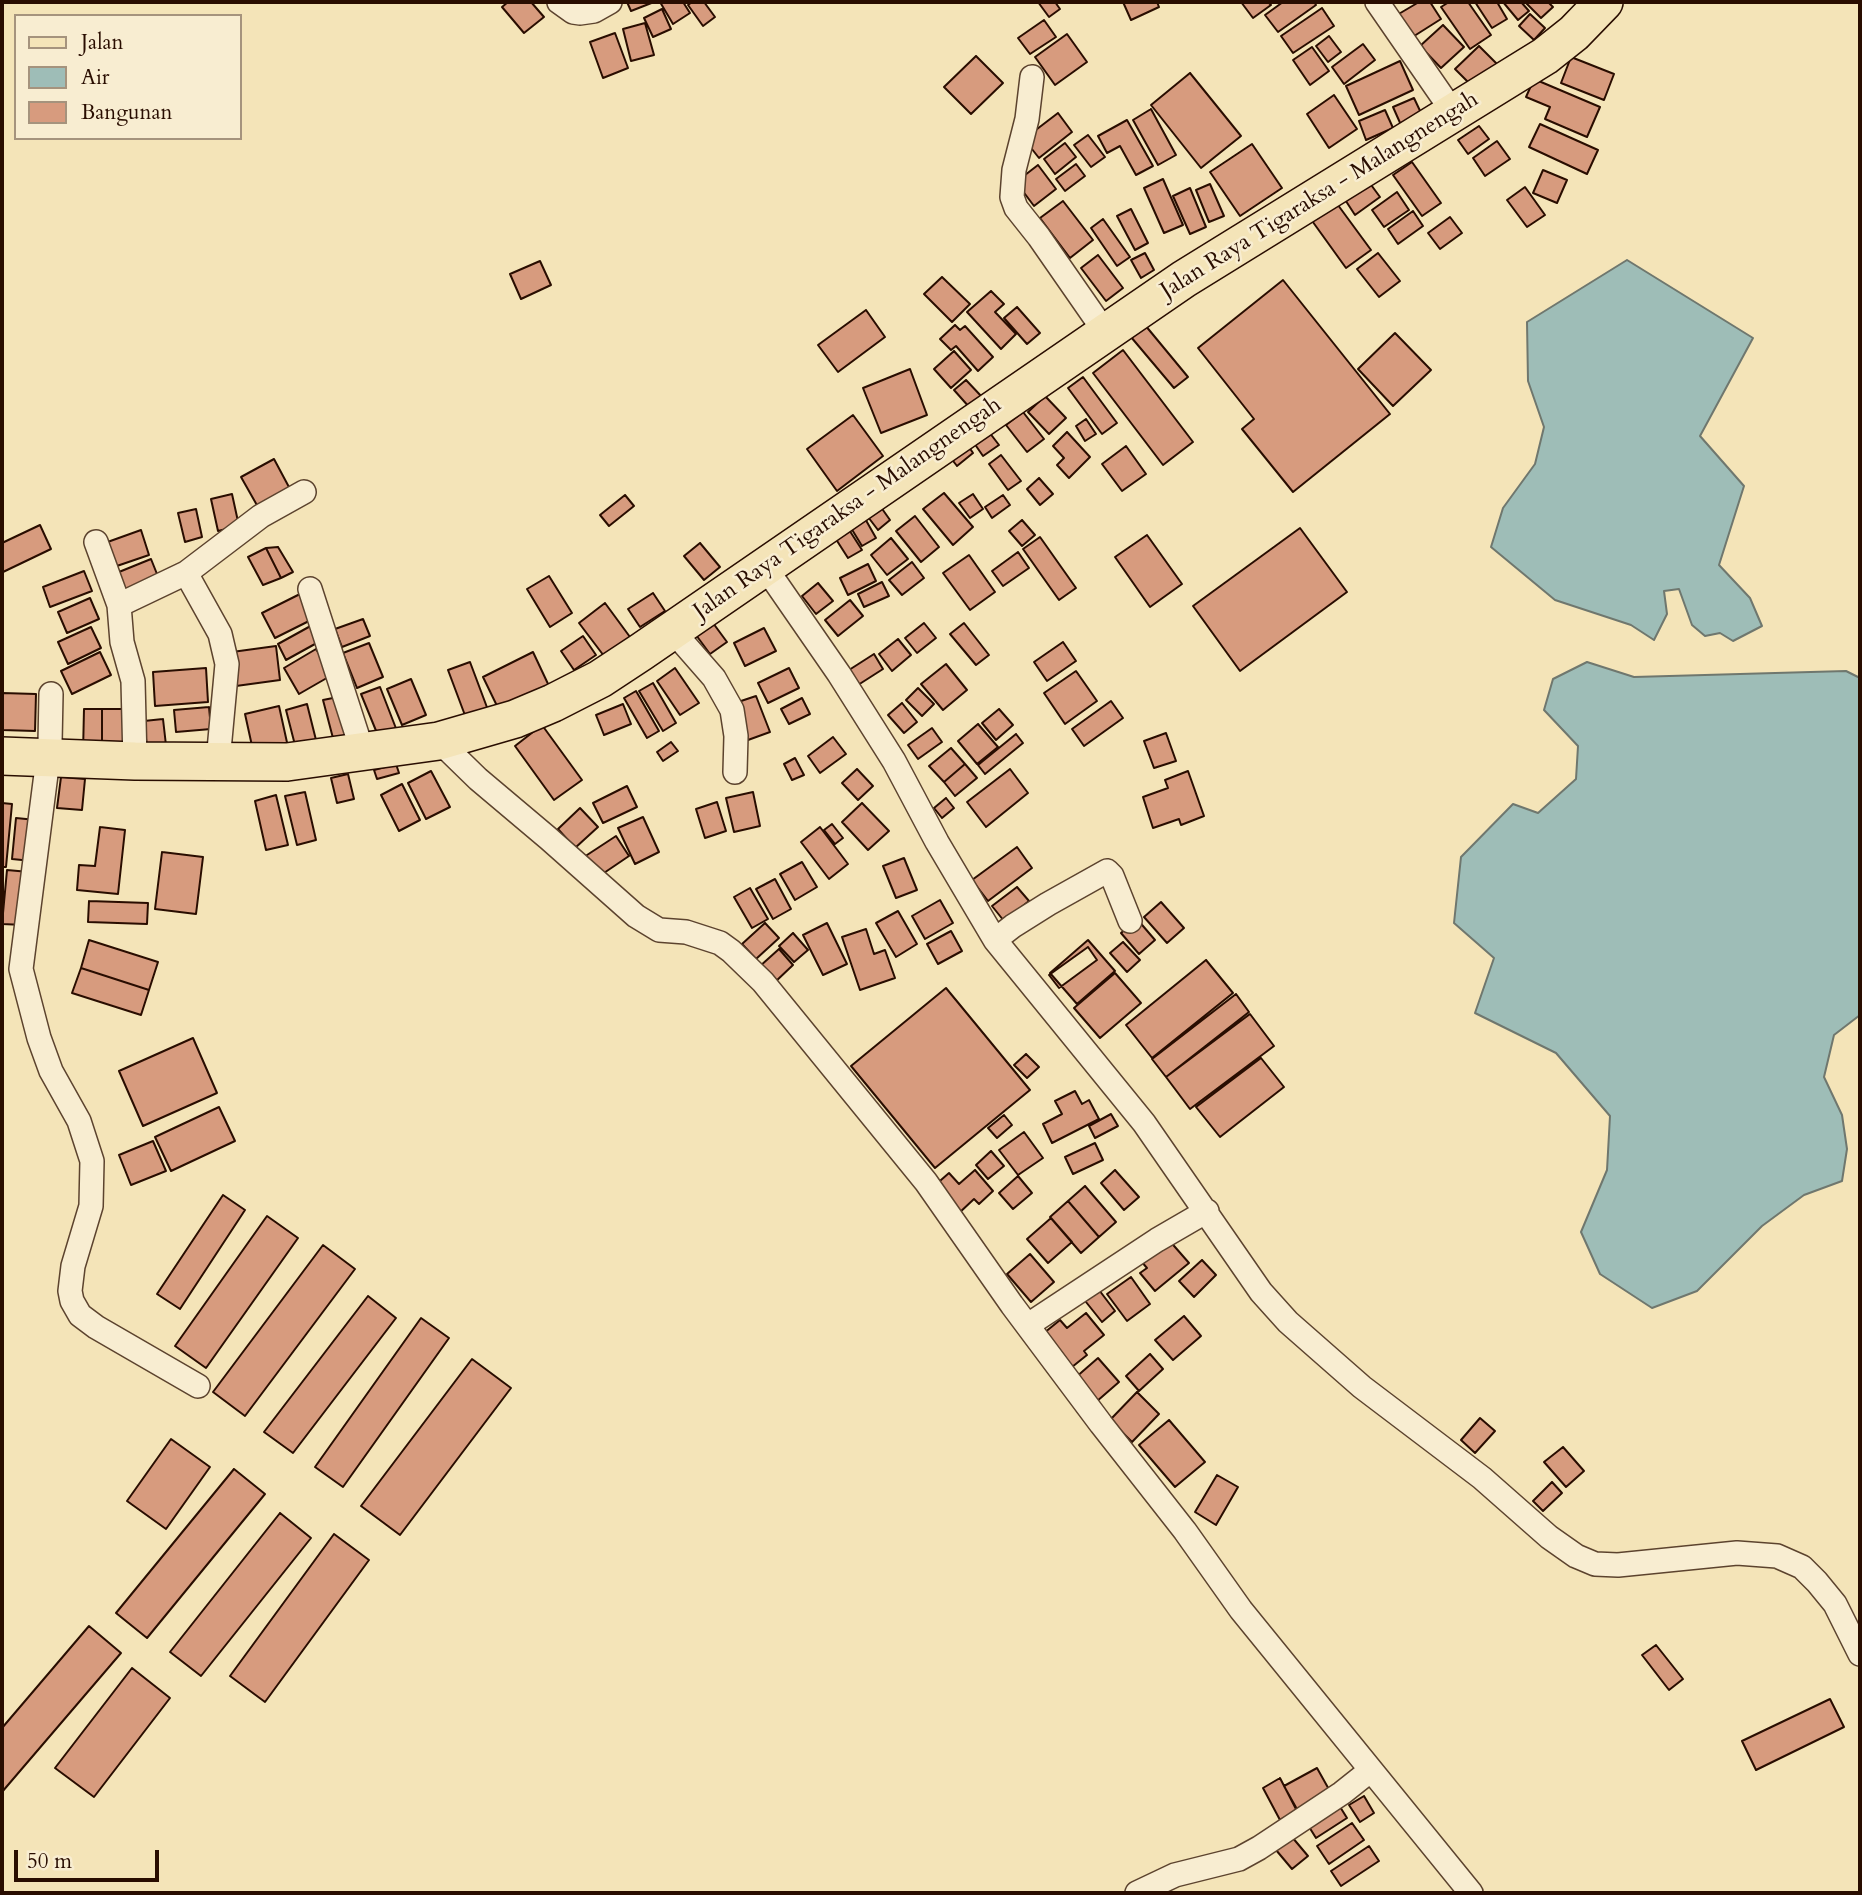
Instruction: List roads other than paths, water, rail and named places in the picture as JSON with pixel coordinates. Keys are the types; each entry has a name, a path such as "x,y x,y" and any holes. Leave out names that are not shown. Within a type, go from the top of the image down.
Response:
{"main road":[{"name":"Jalan Raya Tigaraksa - Malangnengah","path":"2,756 135,761 287,762 439,741 515,719 553,704 600,679 1105,331 1340,180 1545,56 1604,2"}],"street":[{"path":"559,2 573,12 580,13 594,11 610,2"},
{"path":"1377,2 1453,112"},
{"path":"1032,77 1027,119 1012,178 1012,197 1016,208 1105,331"},
{"path":"119,605 186,573 261,516 304,492"},
{"path":"96,542 119,605 122,642 133,681 135,761"},
{"path":"765,567 882,742 995,940 1144,1123 1261,1292 1289,1322 1362,1387 1482,1478 1563,1548 1576,1556 1595,1564 1618,1565 1737,1553 1768,1555 1789,1560 1802,1567 1835,1604 1860,1654"},
{"path":"186,573 220,634 227,664 218,761"},
{"path":"310,589 363,753"},
{"path":"672,629 714,678 732,710 736,736 735,772"},
{"path":"51,694 48,758 21,969 51,1071 79,1121 92,1161 91,1206 73,1266 72,1301 80,1315 96,1327 198,1386"},
{"path":"439,741 478,779 642,921 659,930 686,932 710,939 731,951 748,967 926,1182 1028,1325 1185,1531 1241,1610 1471,1893"},
{"path":"995,940 1048,904 1107,871 1112,876 1130,921"},
{"path":"1028,1325 1157,1240 1207,1211"},
{"path":"1137,1893 1175,1875 1249,1854 1342,1793 1371,1770"}],"water":[{"path":"1627,260 1753,338 1700,436 1744,486 1719,565 1750,598 1762,626 1733,641 1720,633 1705,636 1692,625 1679,589 1664,591 1667,614 1654,640 1631,625 1555,600 1491,547 1503,508 1535,464 1544,427 1528,381 1527,322"},
{"path":"1587,662 1634,677 1846,671 1860,678 1860,1015 1834,1035 1824,1077 1842,1115 1847,1149 1842,1181 1804,1195 1762,1226 1697,1291 1652,1308 1600,1274 1581,1232 1607,1170 1610,1116 1556,1053 1475,1013 1494,958 1454,923 1461,857 1513,804 1538,813 1576,779 1578,746 1544,710 1553,679"}]}
